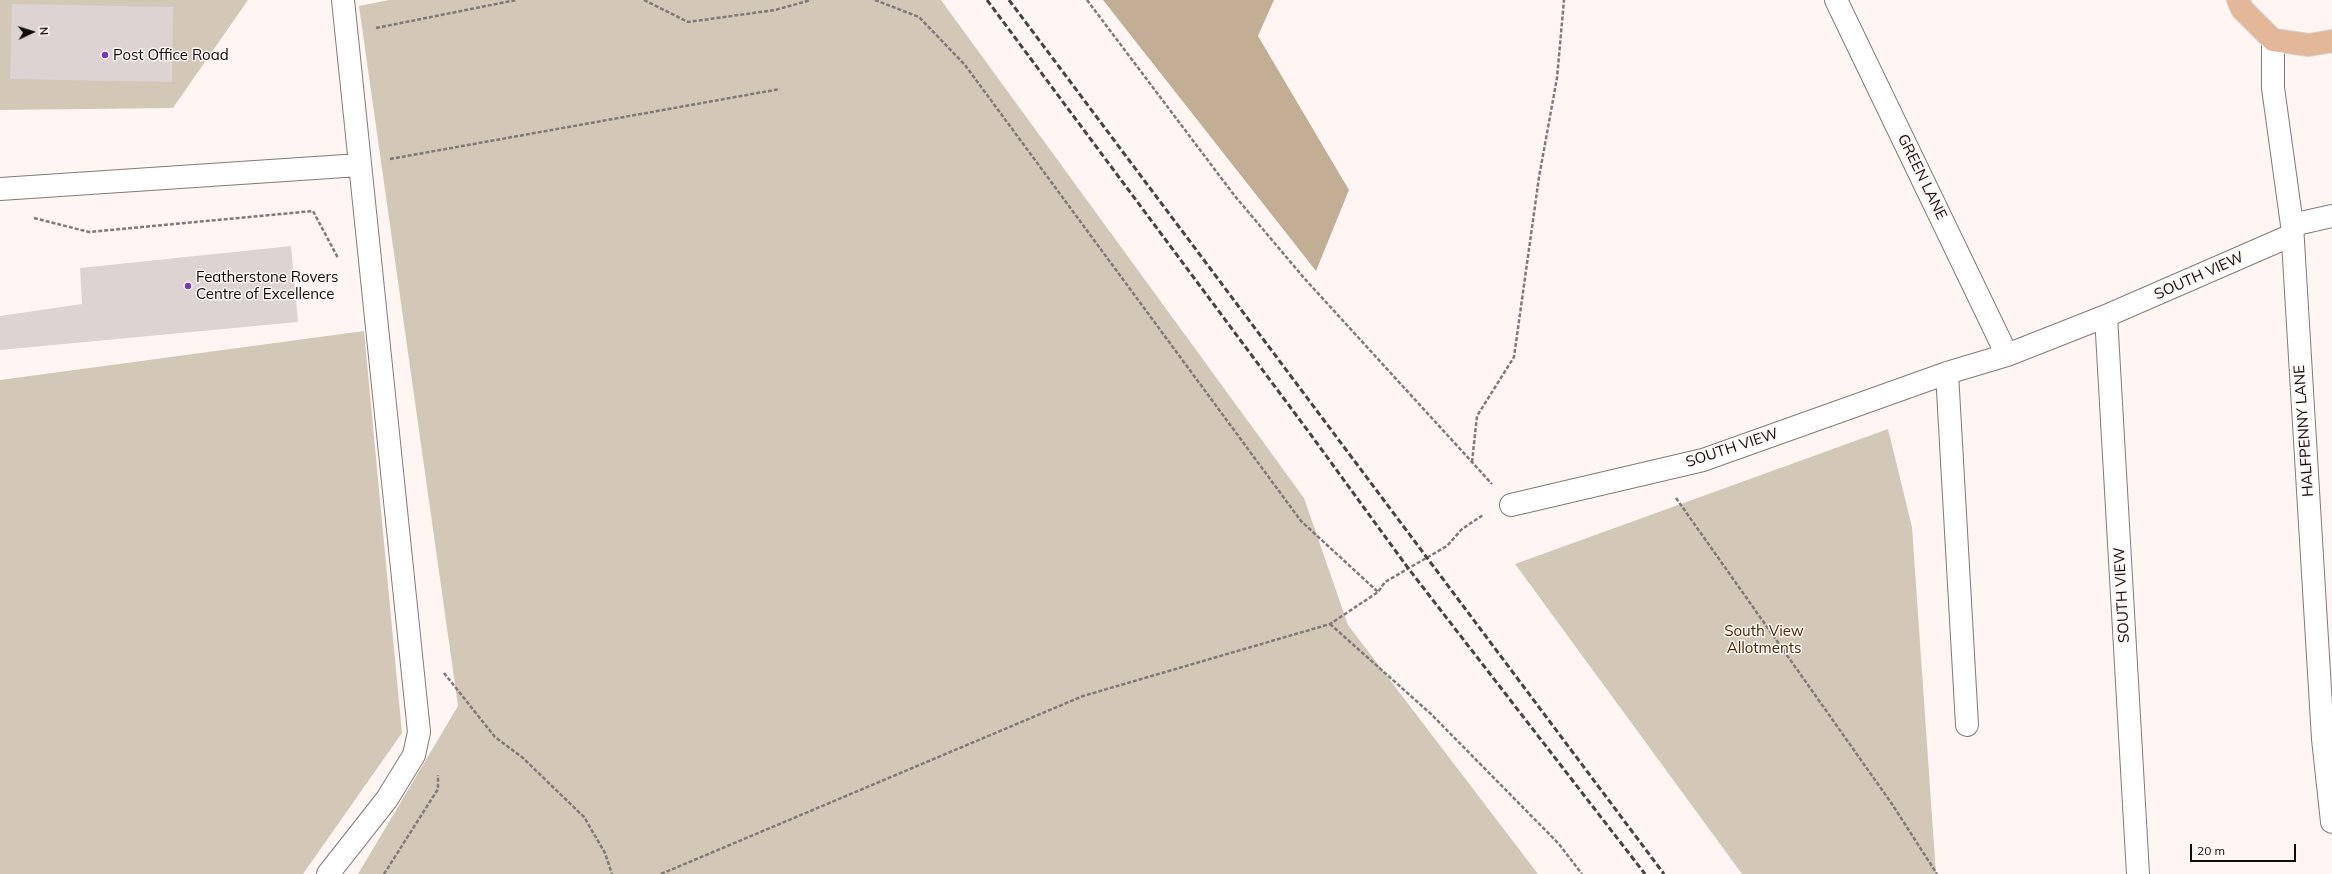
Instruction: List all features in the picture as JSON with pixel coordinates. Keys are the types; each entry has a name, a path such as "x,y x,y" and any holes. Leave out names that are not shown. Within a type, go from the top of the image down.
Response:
{"main road":[{"path":"2238,0 2242,8 2273,40 2309,45 2332,40"}],"street":[{"path":"328,874 387,799 414,755 419,732 343,0"},
{"name":"GREEN LANE","path":"1836,0 2007,355"},
{"name":"HALFPENNY LANE","path":"2273,40 2273,88 2292,230 2323,739 2332,822"},
{"path":"0,189 360,165"},
{"name":"SOUTH VIEW","path":"1511,505 1703,460 1947,373 2007,355 2106,316 2292,230 2332,216"},
{"name":"SOUTH VIEW","path":"2106,316 2138,874"},
{"path":"1947,373 1967,725"}],"path":[{"path":"346,34 516,0"},
{"path":"644,0 688,22 775,10 811,0"},
{"path":"875,0 919,17 965,65 1300,521 1378,592"},
{"path":"661,874 1083,696 1330,624 1378,592 1385,582 1447,546 1462,529 1488,512 1511,505 1304,278 1239,201 1087,0"},
{"path":"1472,462 1477,416 1514,357 1539,177 1557,78 1564,0"},
{"path":"360,165 780,89"},
{"path":"30,218 89,232 313,211 339,259"},
{"path":"1657,471 1892,804 1936,874"},
{"path":"1330,624 1431,714 1559,844 1582,874"},
{"path":"442,672 495,738 523,758 584,817 605,853 612,874"}],"green space":[{"name":"Post Office Road","path":"0,0 248,0 173,108 0,110"},
{"path":"389,0 941,0 1304,498 1348,625 1538,874 358,874 458,706 359,6"},
{"path":"364,331 402,733 303,874 0,874 0,380"},
{"name":"South View Allotments","path":"1888,429 1912,527 1936,874 1742,874 1515,564"}],"shaded area":[{"path":"1103,0 1274,0 1258,36 1349,190 1316,271"}],"building":[{"path":"12,4 173,7 172,82 10,79"},
{"name":"Featherstone Rovers Centre of Excellence","path":"291,246 298,322 0,350 0,316 82,304 80,268"}],"railway":[{"path":"987,0 1311,435 1408,568 1645,874"},
{"path":"1009,0 1664,874"}],"place":[{"name":"Post Office Road","path":"105,55"},
{"name":"Featherstone Rovers Centre of Excellence","path":"188,286"}]}
